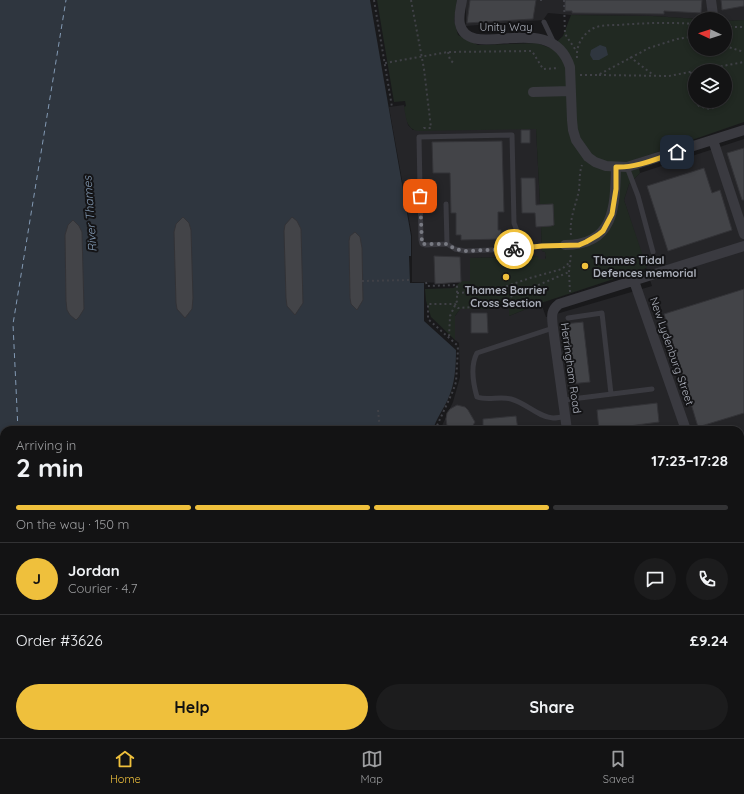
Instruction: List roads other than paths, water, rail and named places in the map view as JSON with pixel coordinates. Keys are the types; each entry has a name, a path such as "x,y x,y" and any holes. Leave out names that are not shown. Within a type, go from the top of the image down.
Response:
{"street":[{"name":"Unity Way","path":"462,0 459,23 462,31 468,37 480,40 535,38 546,40 555,44"},
{"path":"711,0 713,12"},
{"path":"555,44 567,58 570,67 573,130 580,147 588,157 595,162 606,166 622,167 744,130"},
{"path":"533,92 571,91"},
{"path":"713,140 744,234"},
{"path":"569,245 579,245 603,231 609,222 614,206 622,167"},
{"path":"634,281 744,246"},
{"name":"Herringham Road","path":"567,426 553,328 552,315 554,308 559,304 634,281"},
{"name":"New Lydenburg Street","path":"634,281 685,426"}],"lane":[{"path":"544,22 555,44"},
{"path":"531,247 520,236 514,223 512,135 419,137 422,244 447,244 455,249 465,251 569,245"},
{"path":"622,167 638,196 653,252"},
{"path":"446,204 447,244"},
{"path":"568,318 602,313 611,394"},
{"path":"553,328 477,353 472,368 475,391 477,397 484,400 509,399 526,405 543,415 553,418 566,416"},
{"path":"564,400 652,389"}],"water":[{"name":"River Thames","path":"0,0 370,0 411,236 411,256 409,256 410,283 424,283 424,321 456,350 454,381 448,399 434,426 0,426"},
{"path":"600,45 606,47 608,55 599,60 593,60 590,55 591,50"}],"place":[{"name":"Thames Tidal Defences memorial","path":"585,266"},
{"name":"Thames Barrier Cross Section","path":"506,277"}]}
